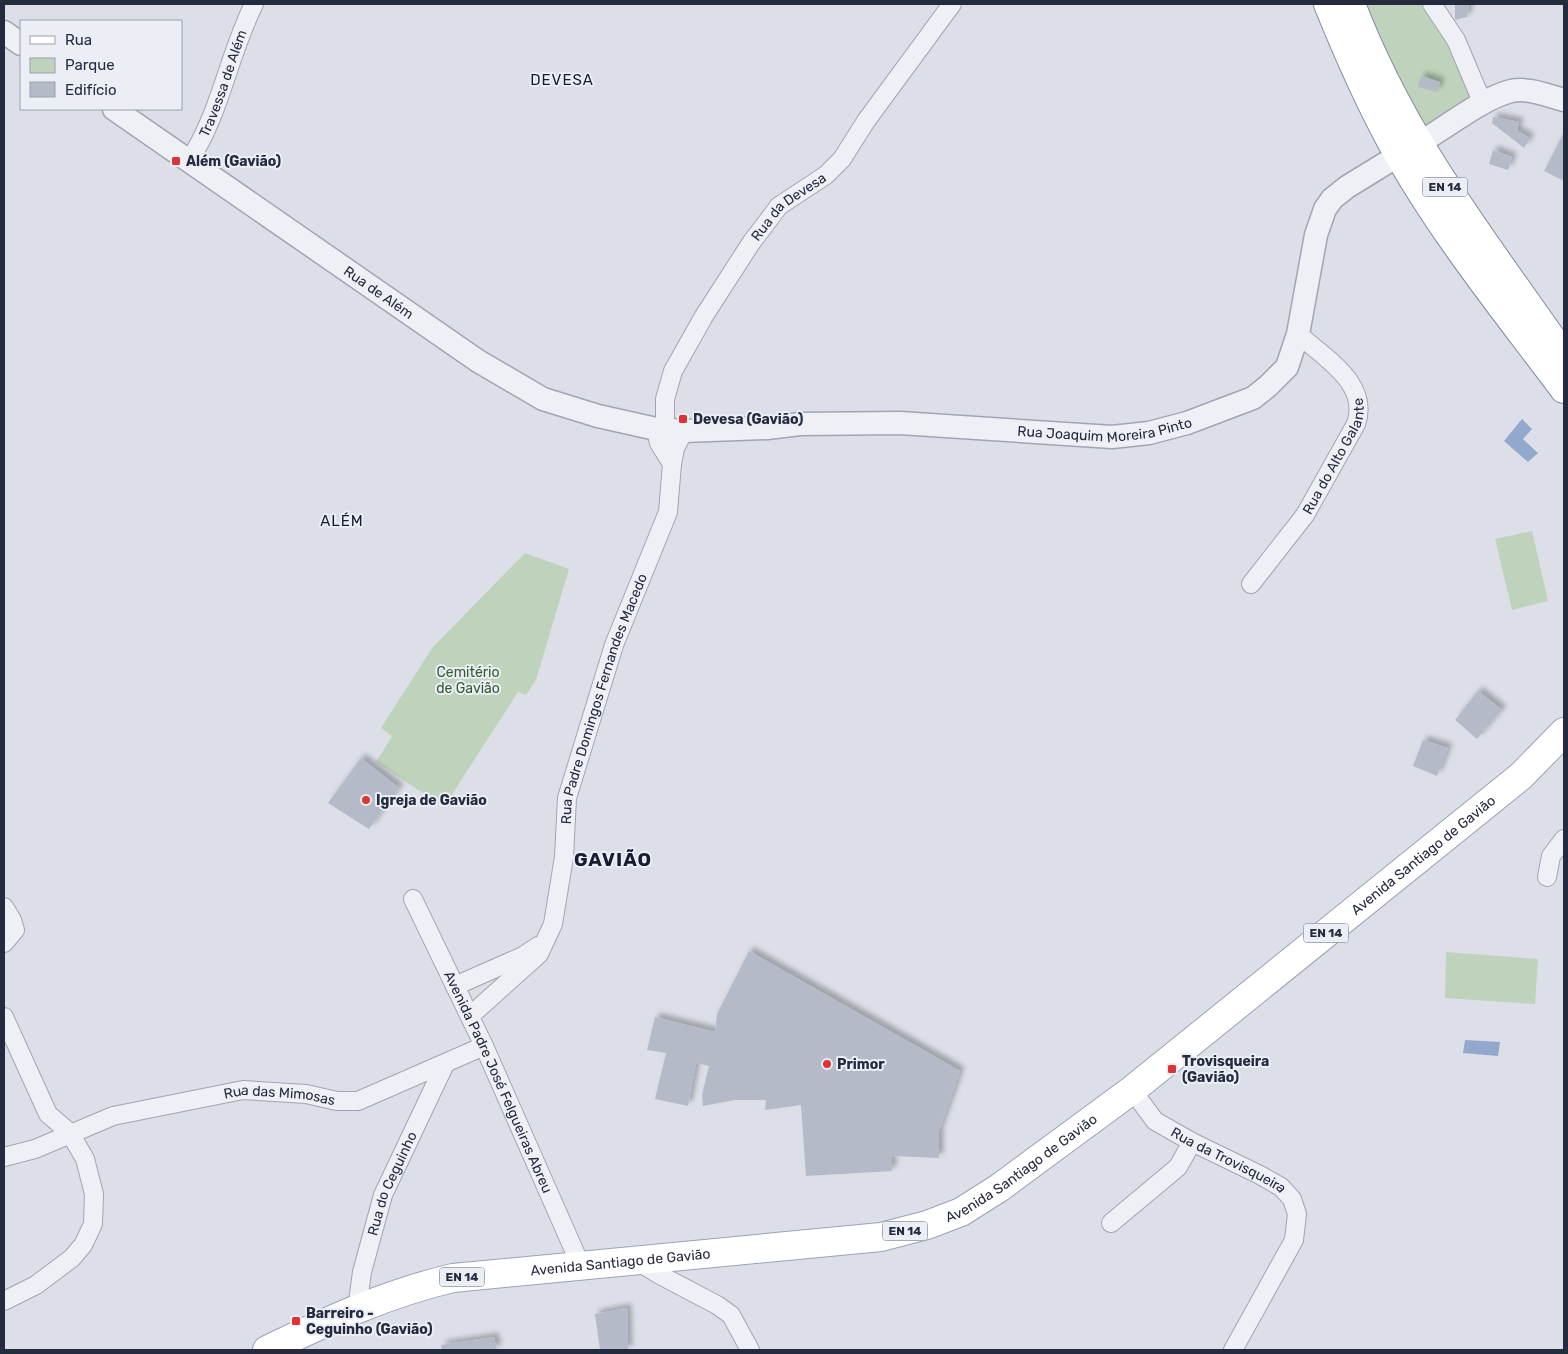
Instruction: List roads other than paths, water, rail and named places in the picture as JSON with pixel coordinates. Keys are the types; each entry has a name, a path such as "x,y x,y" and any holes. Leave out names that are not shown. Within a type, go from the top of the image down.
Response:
{"main road":[{"name":"EN 14","path":"1328,4 1368,96 1411,174 1483,280 1564,389"},
{"name":"EN 14","path":"1351,4 1383,80 1430,165 1480,239 1564,356"},
{"name":"Avenida Santiago de Gavião","path":"267,1350 357,1309 412,1288 453,1278 872,1238 927,1225 980,1201 1132,1090 1521,776 1564,732"},
{"name":"Avenida Santiago de Gavião","path":"1521,776 1564,751"}],"street":[{"name":"Travessa de Além","path":"189,161 209,129 243,26 254,4"},
{"name":"Rua da Devesa","path":"669,429 664,399 673,371 704,316 769,217 785,202 826,175 842,159 866,121 952,4"},
{"path":"1432,4 1456,40 1483,104"},
{"path":"4,32 20,43"},
{"path":"1428,137 1483,104 1510,91 1532,92 1564,100"},
{"name":"Rua de Além","path":"115,110 478,361 523,389 566,406 669,429"},
{"name":"Rua Joaquim Moreira Pinto","path":"669,429 767,428 800,424 900,423 1112,437 1149,433 1187,423 1241,403 1268,386 1287,367 1298,334 1316,236 1325,209 1332,199 1347,186 1386,162"},
{"name":"Rua do Alto Galante","path":"1251,584 1305,515 1356,424 1360,409 1351,382 1298,334"},
{"path":"669,429 659,443 672,464"},
{"name":"Rua Padre Domingos Fernandes Macedo","path":"470,1016 539,954 553,924 564,857 567,798 614,645 668,512 675,448 669,429"},
{"path":"1547,877 1551,856 1564,839"},
{"name":"Avenida Padre José Felgueiras Abreu","path":"414,899 484,1046 581,1266"},
{"path":"4,907 12,920 15,930 4,943"},
{"path":"455,986 523,956 548,938"},
{"path":"4,1017 48,1114 70,1133 84,1159 94,1194 93,1224 90,1235 72,1258 36,1284 4,1301"},
{"name":"Rua das Mimosas","path":"4,1157 35,1149 113,1116 243,1090 306,1094 337,1101 358,1101 484,1046"},
{"name":"Rua do Ceguinho","path":"357,1309 362,1272 383,1195 445,1064"},
{"name":"Rua da Trovisqueira","path":"1132,1090 1155,1120 1192,1142 1281,1188 1292,1199 1297,1214 1294,1240 1232,1350"},
{"path":"1111,1223 1178,1167 1192,1142"},
{"path":"637,1261 717,1305 731,1315 750,1350"}],"water":[{"path":"1522,419 1532,429 1523,439 1538,453 1528,462 1504,441"},
{"path":"1465,1040 1500,1042 1498,1056 1463,1053"}],"place":[{"name":"Além (Gavião)","path":"176,161"},
{"name":"Devesa (Gavião)","path":"683,419"},
{"name":"Igreja de Gavião","path":"366,800"},
{"name":"Primor","path":"827,1064"},
{"name":"Trovisqueira (Gavião)","path":"1172,1069"},
{"name":"Barreiro - Ceguinho (Gavião)","path":"296,1321"}],"district":[{"name":"DEVESA","path":"562,80"},
{"name":"ALÉM","path":"342,521"},
{"name":"GAVIÃO","path":"613,859"}],"park label":[{"name":"Cemitério de Gavião","path":"468,680"}]}
